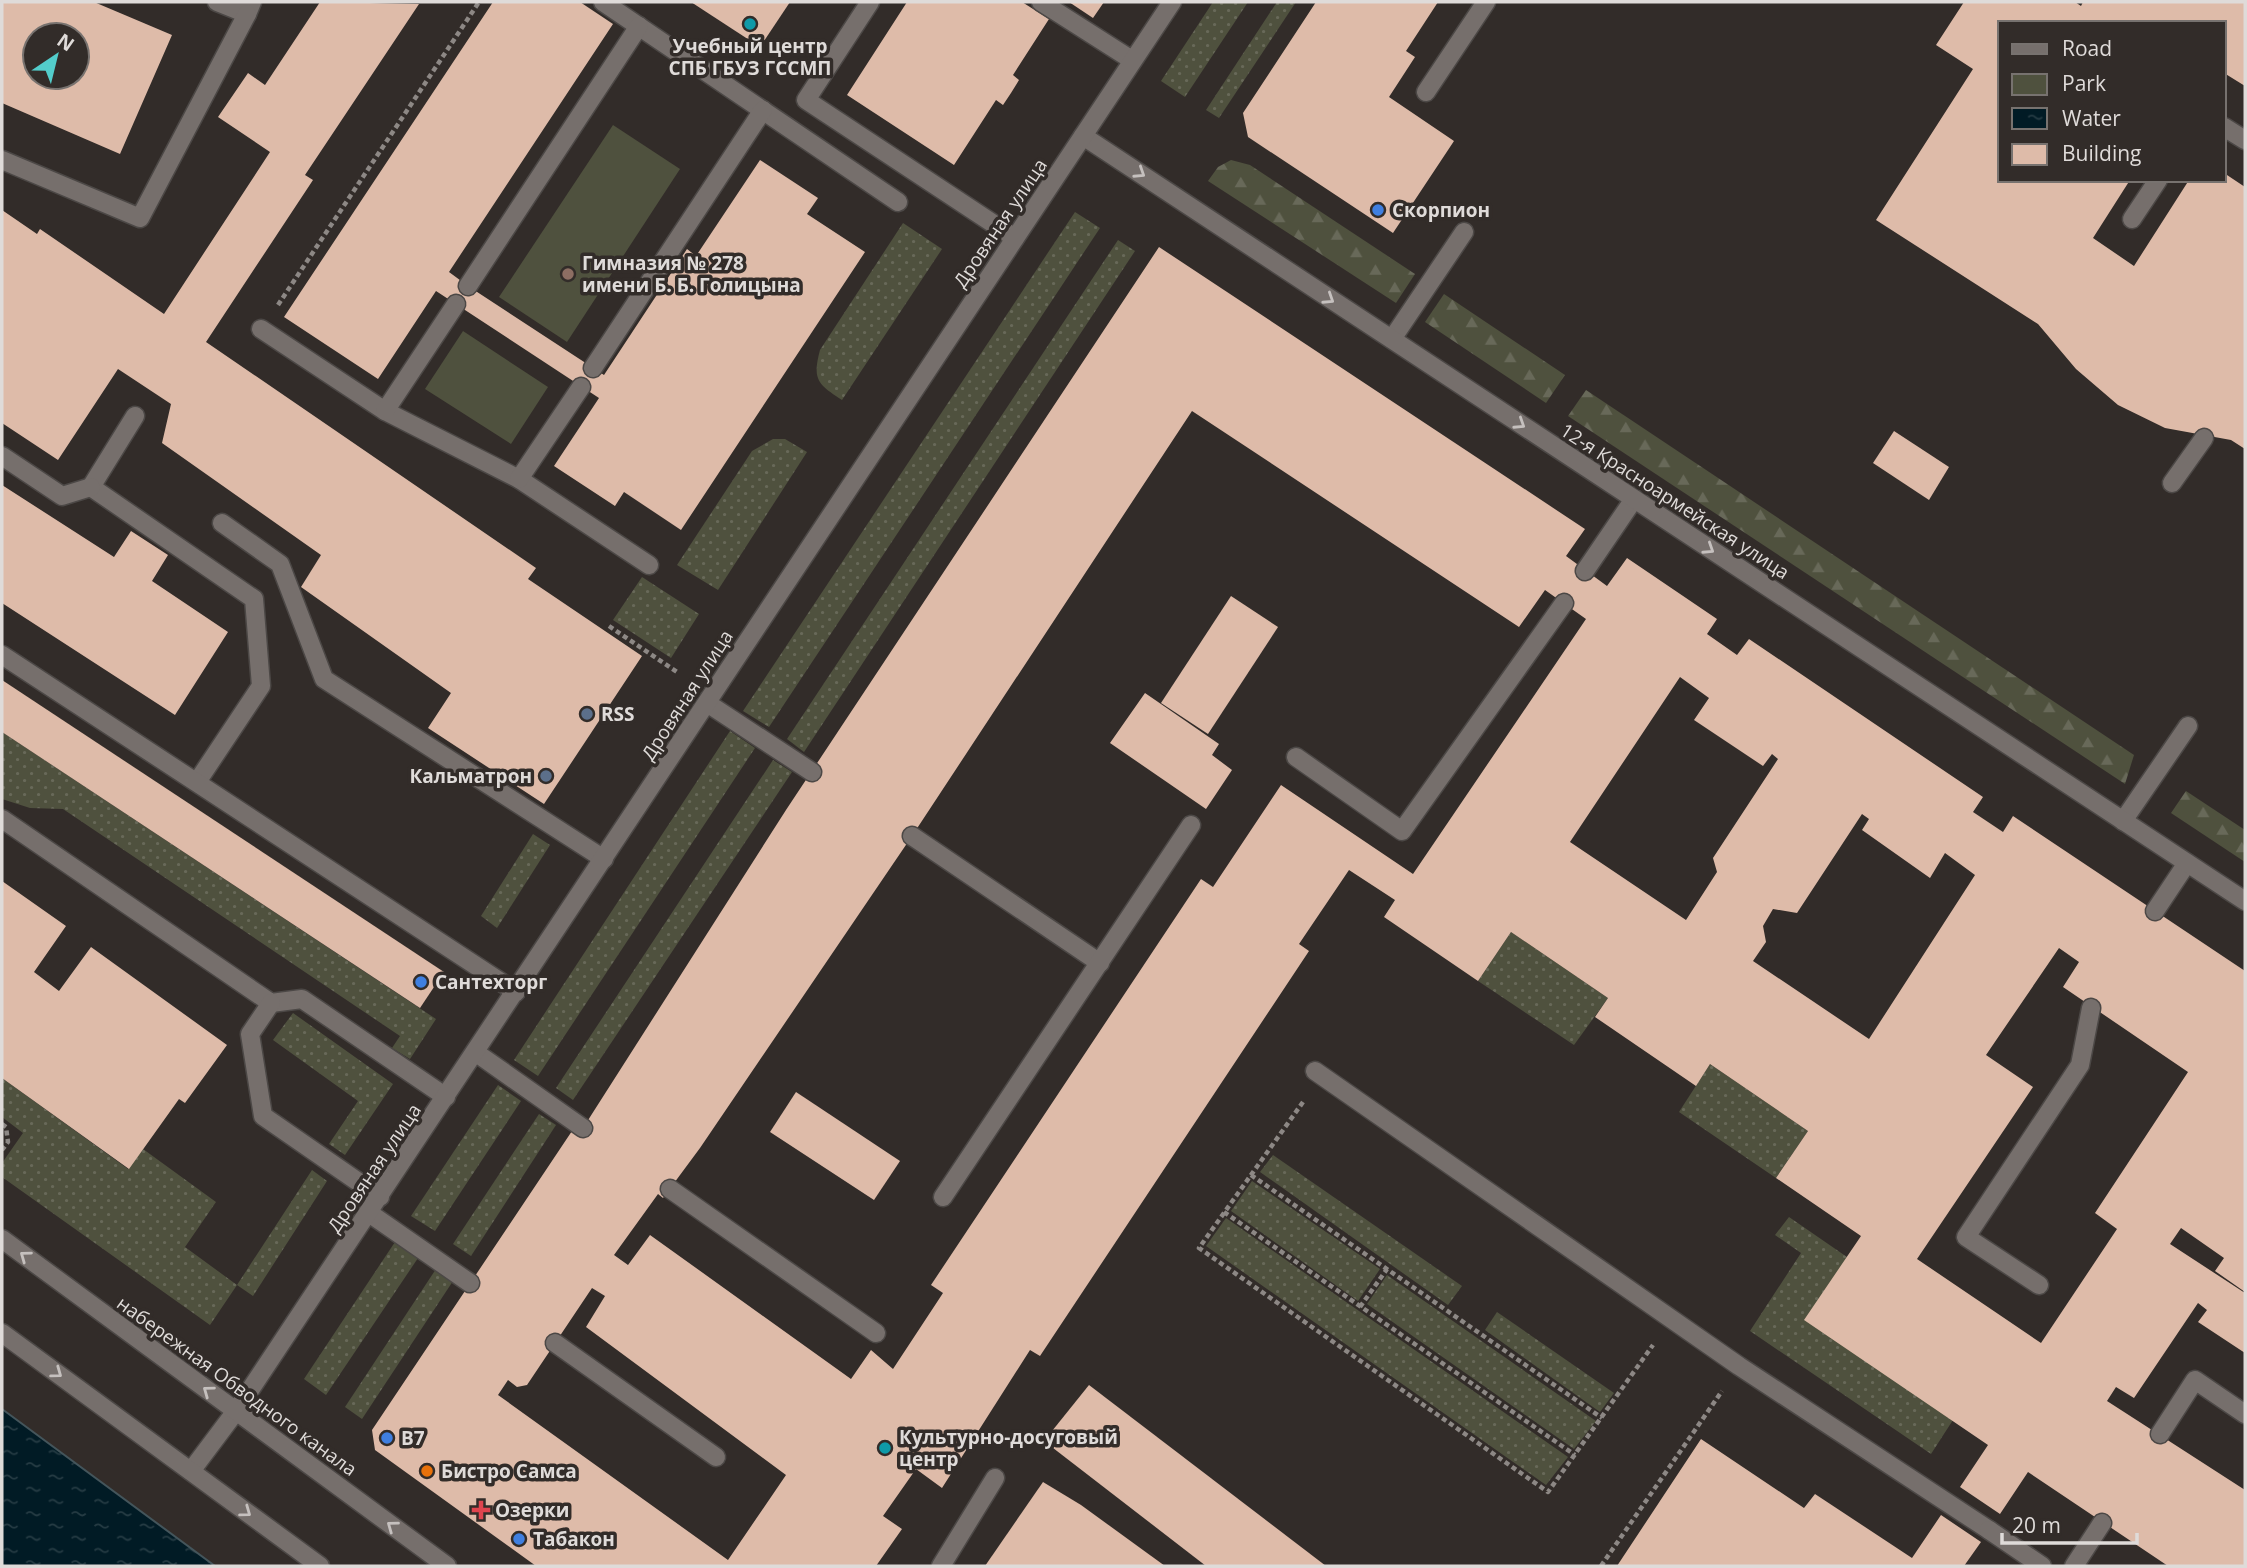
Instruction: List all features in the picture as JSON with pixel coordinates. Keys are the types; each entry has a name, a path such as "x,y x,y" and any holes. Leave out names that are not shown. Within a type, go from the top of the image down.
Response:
{"street":[{"path":"2,160 140,218 249,8 217,2"},
{"path":"603,2 898,202"},
{"path":"870,2 806,100 1015,238"},
{"path":"1041,2 1132,60"},
{"name":"Дровяная улица","path":"191,1471 236,1411 380,1197 1172,2"},
{"path":"1426,92 1486,2"},
{"path":"468,286 639,26"},
{"path":"593,368 763,110"},
{"path":"2226,128 2245,141"},
{"name":"12-я Красноармейская улица","path":"1083,136 2245,901"},
{"path":"2132,219 2157,182"},
{"path":"1392,339 1464,232"},
{"path":"385,411 456,304"},
{"path":"261,330 385,411 519,480 649,565"},
{"path":"519,480 580,387"},
{"path":"2,456 62,496 91,487 135,416"},
{"path":"2172,483 2204,438"},
{"path":"91,487 254,599 261,686 197,782"},
{"path":"1585,571 1634,499"},
{"path":"222,523 281,564 324,679 604,859"},
{"path":"1296,757 1402,831 1564,603"},
{"path":"2,655 516,992"},
{"path":"707,703 812,772"},
{"path":"2123,821 2188,726"},
{"path":"2,819 271,1003 302,999 446,1097"},
{"path":"943,1197 1191,825"},
{"path":"912,836 1100,963"},
{"path":"2155,911 2187,863"},
{"path":"271,1003 250,1034 263,1116 380,1197"},
{"path":"2039,1285 1966,1237 2080,1065 2091,1008"},
{"path":"475,1052 583,1128"},
{"path":"1318,1073 1740,1366 2042,1566"},
{"path":"670,1189 876,1333"},
{"path":"369,1213 470,1283"},
{"name":"набережная Обводного канала","path":"2,1239 447,1566"},
{"path":"2,1333 320,1566"},
{"path":"555,1343 716,1457"},
{"path":"2160,1434 2195,1380 2245,1414"},
{"path":"941,1566 995,1478"},
{"path":"2074,1566 2102,1522"}],"path":[{"path":"261,330 478,2"},
{"path":"609,626 677,673"},
{"path":"1318,1073 1199,1248 1548,1492 1672,1319"},
{"path":"2,1124 6,1127 8,1142 2,1150"},
{"path":"1251,1175 1602,1418"},
{"path":"1224,1212 1575,1455"},
{"path":"1360,1307 1387,1269"},
{"path":"1601,1566 1740,1366"}],"green space":[{"path":"1213,2 1248,2 1185,97 1161,81"},
{"path":"1277,2 1296,2 1219,118 1206,110"},
{"path":"613,125 680,169 567,342 499,297"},
{"path":"1231,160 1250,165 1415,274 1396,303 1208,181 1218,167"},
{"path":"1075,212 1100,228 769,727 743,711"},
{"path":"903,223 942,249 842,400 827,390 819,380 817,368 820,350"},
{"path":"1118,240 1135,251 804,752 787,739"},
{"path":"1444,294 1565,375 1546,403 1425,322"},
{"path":"463,331 548,387 511,444 425,389"},
{"path":"1586,390 2134,755 2125,784 1568,416"},
{"path":"773,439 785,439 807,452 718,590 677,565 752,451"},
{"path":"642,577 699,614 671,658 613,620"},
{"path":"730,731 755,748 538,1076 514,1060"},
{"path":"2,732 436,1019 410,1059 392,1048 400,1036 63,809 30,808 2,799"},
{"path":"773,760 792,772 573,1100 556,1088"},
{"path":"2186,791 2245,830 2245,862 2171,813"},
{"path":"533,834 550,845 497,928 481,916"},
{"path":"1511,932 1608,998 1574,1045 1478,981"},
{"path":"293,1013 393,1084 345,1155 329,1144 358,1101 273,1040"},
{"path":"1710,1064 1808,1131 1776,1178 1679,1112"},
{"path":"2,1078 128,1169 143,1149 216,1202 185,1247 237,1285 210,1325 2,1177 2,1163 23,1133 2,1117"},
{"path":"498,1085 521,1101 435,1231 411,1216"},
{"path":"539,1114 556,1125 471,1256 453,1244"},
{"path":"1273,1155 1462,1286 1448,1305 1260,1172"},
{"path":"312,1170 327,1181 253,1296 237,1285"},
{"path":"1252,1181 1380,1269 1358,1301 1231,1211"},
{"path":"1789,1217 1847,1257 1953,1420 1931,1454 1750,1331 1801,1253 1775,1235"},
{"path":"1226,1218 1568,1457 1546,1485 1206,1246"},
{"path":"395,1242 418,1258 326,1395 304,1379"},
{"path":"436,1269 453,1281 362,1419 345,1407"},
{"path":"1387,1275 1596,1421 1574,1449 1367,1304"},
{"path":"1497,1312 1614,1393 1600,1412 1485,1330"}],"water":[{"path":"2,1409 215,1566 2,1566"}],"building":[{"path":"2,2 94,2 172,35 120,154 2,103"},
{"path":"320,2 419,4 305,175 313,180 206,342 536,568 528,579 642,656 544,804 428,728 451,693 301,587 321,555 162,443 171,404 118,369 58,460 2,423 2,210 37,234 40,229 164,314 270,152 218,117 248,73 265,85"},
{"path":"493,2 580,2 613,24 449,272 468,286 604,375 687,249 696,256 760,160 818,198 807,214 865,252 681,530 624,492 615,506 554,466 599,398 436,291 378,379 284,317"},
{"name":"Учебный центр СПБ ГБУЗ ГССМП","path":"691,2 790,2 760,47"},
{"path":"907,2 1022,2 1049,19 1013,75 1019,80 1011,93 1003,105 996,100 954,165 847,95"},
{"path":"1069,2 1104,2 1093,18"},
{"path":"1316,2 1438,2 1406,51 1415,57 1389,97 1454,141 1393,233 1248,137 1243,113"},
{"path":"1964,2 2075,2 2081,6 2083,2 2245,2 2245,86 2226,74 2226,21 1998,21 1998,182 2129,182 2093,238 2134,266 2188,182 2226,182 2226,174 2245,187 2245,449 2231,440 2165,428 2118,405 2076,369 2038,324 1876,220 1973,69 1936,45"},
{"path":"1159,247 1585,529 1566,556 1607,586 1627,558 1717,619 1707,634 1737,655 1749,639 1983,797 1973,812 2003,832 2013,816 2245,971 2245,1292 2215,1271 2224,1258 2181,1228 2170,1244 2245,1293 2245,1353 2198,1322 2207,1310 2198,1303 2134,1398 2116,1387 2107,1401 2245,1490 2245,1566 2168,1566 2028,1472 2000,1514 1960,1487 1988,1445 1804,1320 1861,1236 1776,1178 1808,1131 1710,1064 1696,1086 1595,1017 1608,998 1511,932 1478,981 1384,917 1395,900 1349,870 1299,944 1309,951 1040,1356 1030,1350 942,1488 916,1469 883,1516 902,1529 876,1566 536,1566 375,1450 372,1430 572,1131 579,1135 786,810","holes":["1192,411 1519,627 1545,590 1586,619 1413,874 1281,785 1213,887 1201,879 931,1285 943,1293 893,1369 871,1350 851,1379 650,1235 628,1265 614,1255 658,1194 663,1198 700,1148 912,836","1680,677 1709,698 1694,720 1763,766 1772,754 1778,759 1713,858 1717,872 1686,920 1570,842","1862,814 1869,819 1862,830 1930,878 1945,853 1975,875 1869,1039 1753,961 1766,942 1763,926 1773,909 1797,913","2059,948 2079,962 2063,987 2188,1072 2095,1213 2117,1229 2041,1343 1917,1259 2033,1087 1986,1055","592,1288 605,1296 586,1327 786,1475 728,1560 498,1395 508,1380 517,1387 527,1385"]},
{"path":"1894,431 1949,467 1929,500 1873,463"},
{"path":"2,485 114,557 131,531 168,555 152,581 228,632 175,715 2,603"},
{"path":"1231,596 1278,627 1208,734 1161,703"},
{"path":"2,680 444,972 420,1008 2,732"},
{"path":"1145,693 1219,744 1212,755 1232,770 1206,809 1110,743"},
{"path":"2,881 66,926 34,972 59,991 91,947 227,1045 185,1103 179,1099 129,1169 2,1078"},
{"path":"796,1092 900,1161 874,1200 770,1132"},
{"path":"1089,1385 1326,1566 1206,1566 1044,1441"},
{"path":"1701,1439 1804,1508 1815,1494 1912,1558 1941,1515 1981,1542 1964,1566 1617,1566"},
{"path":"1043,1482 1081,1505 1165,1566 985,1566"}],"place":[{"name":"Учебный центр СПБ ГБУЗ ГССМП","path":"750,24"},
{"name":"Скорпион","path":"1378,210"},
{"name":"Гимназия № 278 имени Б. Б. Голицына","path":"568,274"},
{"name":"RSS","path":"587,714"},
{"name":"Кальматрон","path":"546,776"},
{"name":"Сантехторг","path":"421,982"},
{"name":"В7","path":"387,1438"},
{"name":"Культурно-досуговый центр","path":"885,1448"},
{"name":"Бистро Самса","path":"427,1471"},
{"name":"Озерки","path":"481,1510"},
{"name":"Табакон","path":"519,1539"}]}
